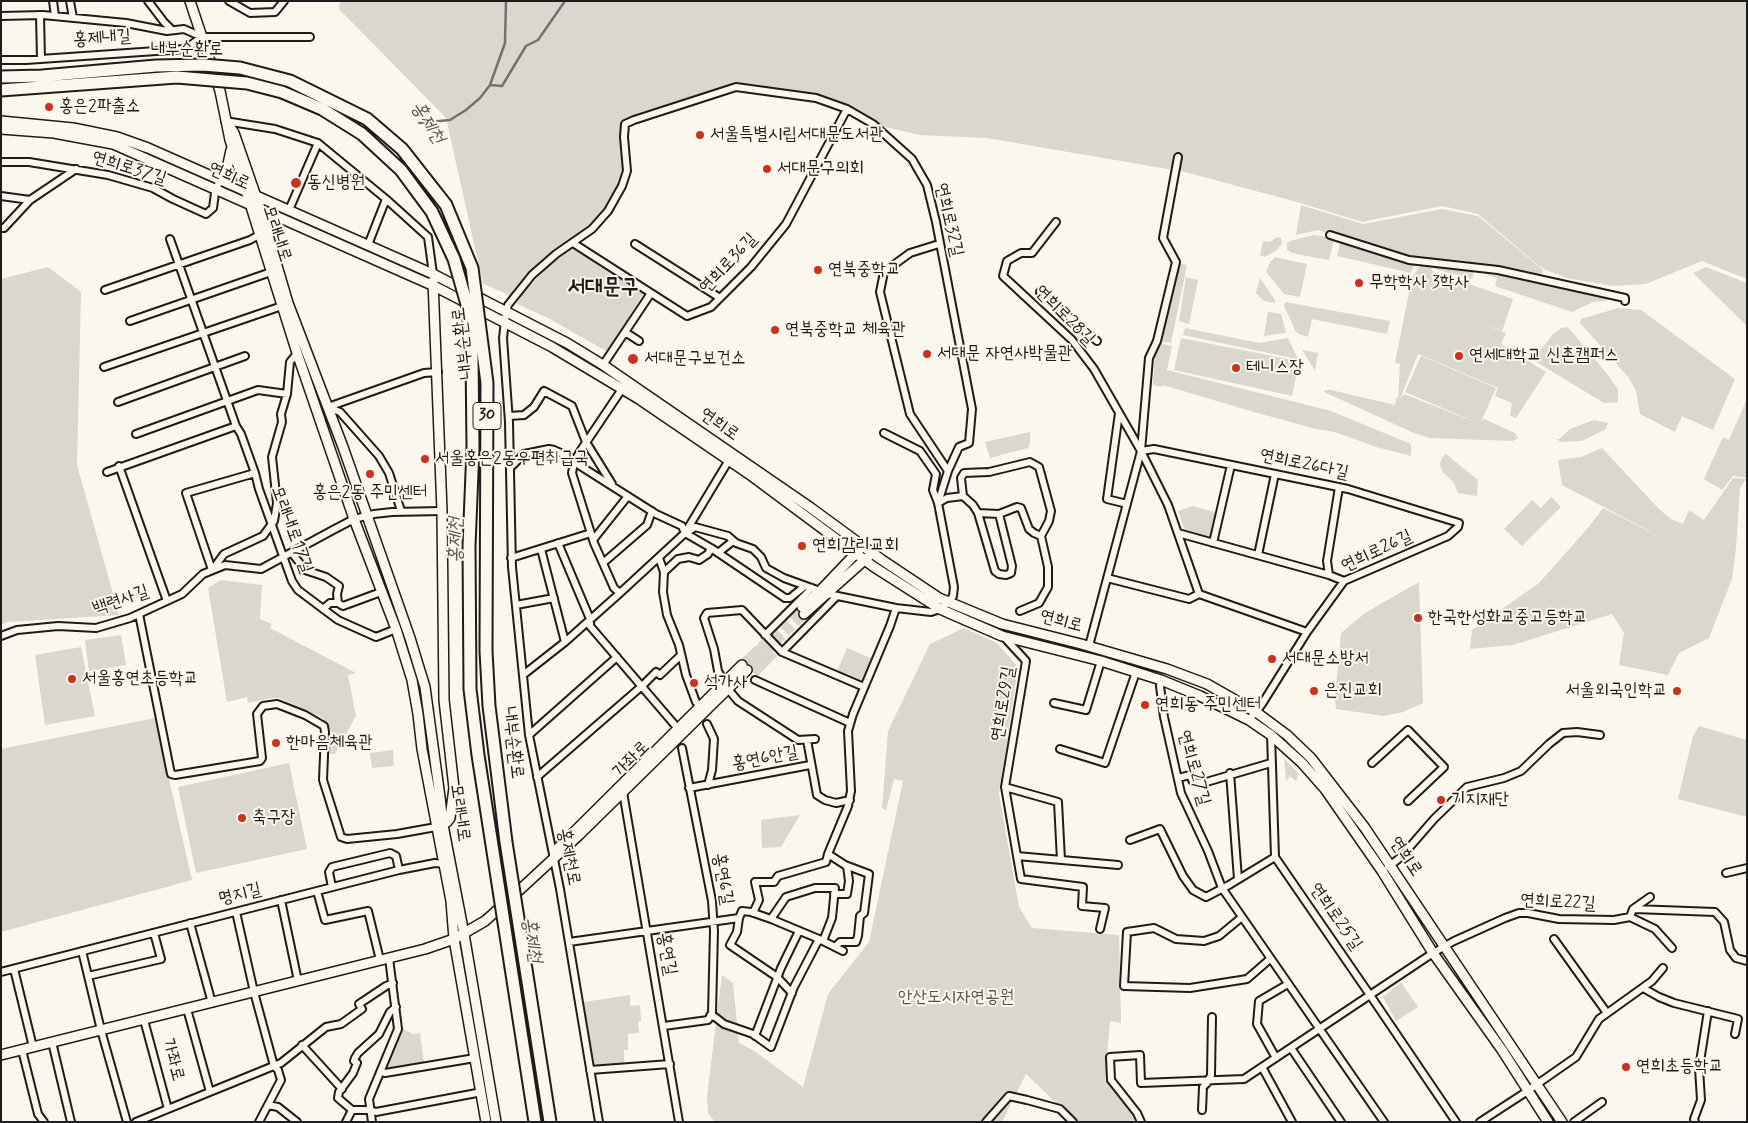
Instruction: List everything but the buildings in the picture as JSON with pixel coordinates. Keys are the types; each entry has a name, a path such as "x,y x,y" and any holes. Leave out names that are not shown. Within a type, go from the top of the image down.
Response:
{"highway":[{"name":"내부순환로","path":"1,77 42,76 156,66 203,65 240,68 290,81 367,119 402,149 446,205 472,268 487,383 486,651 489,706 506,842 550,1122"},
{"name":"내부순환로","path":"1,90 177,77 247,83 282,92 322,109 362,134 401,170 432,212 454,259 468,308 473,373 470,689 478,755 535,1122"}],"main road":[{"name":"모래내로","path":"190,1 219,88 230,140 249,204 297,353 354,520 396,629 412,680 439,826 464,934 496,1122"},
{"name":"모래내로","path":"225,120 234,133 260,208 288,304 328,407 410,638 425,687 439,788 439,826 451,901 454,939 486,1122"},
{"name":"연희로","path":"1,121 73,128 117,137 148,148 443,278 567,343 603,365 939,598 1002,624 1089,646 1167,669 1207,684 1256,712 1287,735 1316,763 1365,828 1562,1122"},
{"name":"연희로","path":"1,129 54,133 113,144 434,286 552,347 622,389 728,460 865,560 940,609 1002,636 1161,680 1200,695 1250,720 1271,735 1302,763 1325,789 1382,871 1434,953 1548,1122"},
{"path":"220,180 227,169 230,158 230,140"},
{"path":"433,274 442,511 444,700 454,788 450,818 439,826"},
{"path":"803,611 863,545"},
{"path":"820,591 865,560 873,552"},
{"name":"가좌로","path":"1,1055 389,958 454,939 464,934 485,921 540,872 623,792 745,668"},
{"path":"553,859 560,844 726,686"},
{"path":"439,788 446,794 450,793 454,788"}],"street":[{"path":"53,1 55,16"},
{"path":"70,1 73,18"},
{"path":"148,1 171,29"},
{"path":"229,1 250,13 275,12 284,1"},
{"path":"40,15 41,59"},
{"path":"1,16 55,16 126,23 167,30 184,29 202,37 310,37"},
{"name":"홍제내길","path":"1,60 185,49 202,37"},
{"name":"연희로32길","path":"506,312 508,305 532,275 556,254 599,222 608,211 622,186 626,171 625,124 736,87 816,98 847,109 874,124 912,159 927,185 972,409 969,443 959,447 948,472 938,503 954,587 953,596 949,602"},
{"name":"연희로36길","path":"651,293 687,316 711,307 750,267 786,224 847,109"},
{"path":"225,120 275,129 318,143 386,199 428,237 433,274"},
{"path":"289,210 318,143"},
{"path":"1089,646 1141,451 1149,358 1157,341 1176,262 1163,238 1178,157"},
{"name":"연희로37길","path":"1,162 30,162 108,175 153,188 203,213 209,213 213,208 216,189 220,180"},
{"path":"1,228 4,228 30,200 76,169"},
{"path":"1,196 30,200"},
{"path":"368,245 386,199"},
{"name":"연희로28길","path":"1056,222 1032,253 1021,253 1007,261 1003,276 1072,340 1094,369 1141,451 1168,505 1199,594"},
{"path":"105,290 250,240 259,235"},
{"path":"1330,235 1409,260 1498,270 1625,298 1624,301"},
{"name":"모래내로17길","path":"170,239 292,581 298,590 338,620 376,637 396,629"},
{"path":"572,243 651,293 603,365"},
{"path":"636,244 720,298"},
{"path":"939,244 910,253 884,272 880,292 910,414 948,472"},
{"path":"130,321 271,272"},
{"path":"1040,292 1097,341"},
{"path":"104,367 282,306"},
{"name":"홍제천로","path":"506,312 501,320 509,416 511,558 529,736 553,859 599,1122"},
{"path":"625,332 639,341"},
{"path":"212,570 224,554 262,536 274,521 277,503 272,457 282,422 281,414 287,394 290,362 304,344"},
{"path":"118,402 246,356"},
{"path":"328,407 424,373 438,372"},
{"path":"620,593 614,588 602,563 572,472 574,462 586,442 622,389"},
{"path":"136,434 258,390 287,394"},
{"path":"509,416 524,415 534,407 544,391 572,406 586,442 614,487"},
{"path":"328,407 340,412 379,456 389,473 402,511"},
{"path":"1119,413 1107,499 1127,504"},
{"path":"107,472 119,466 236,426"},
{"path":"884,432 920,451 936,474 933,490 938,503 948,498 963,496"},
{"path":"510,468 524,454 549,448 570,457 574,462 652,511 682,526 685,533 711,548 785,598 820,591"},
{"name":"연희로26다길","path":"1141,451 1154,449 1339,487 1459,523"},
{"path":"685,533 728,460"},
{"path":"999,514 1012,566 1011,573 1006,575 999,574 992,565 978,514 974,505 963,496 961,478 964,473 990,472 1030,462 1035,463 1039,467 1051,511 1041,536 1048,566 1048,587 1039,603 1020,611"},
{"path":"1213,543 1231,465"},
{"path":"119,466 167,601"},
{"path":"212,570 186,493 255,473"},
{"path":"1258,555 1275,474"},
{"path":"1329,575 1327,561 1339,487"},
{"path":"511,558 558,543 592,537 628,496"},
{"path":"978,514 999,514 1018,507 1021,508 1029,529 1041,536"},
{"path":"354,520 366,516 402,511 442,511"},
{"path":"602,563 647,525 652,511"},
{"name":"백련사길","path":"1,636 17,630 58,626 96,628 138,614 182,594 204,574 225,565 261,570 354,520"},
{"name":"연희로26길","path":"1250,720 1307,632 1344,581 1448,536 1458,527 1459,523"},
{"path":"523,675 565,642 685,533 696,527 728,536 753,549 761,557 766,568 784,578 820,591 896,608 931,612 940,609 949,602"},
{"path":"1178,533 1329,575 1344,581"},
{"path":"718,553 733,540"},
{"path":"558,543 590,619 590,626 674,724"},
{"path":"664,572 678,559 689,557 698,560 708,554 711,548"},
{"path":"541,549 565,642"},
{"path":"292,553 305,570 326,578 339,586 337,594 338,603"},
{"path":"659,558 664,572 663,592 667,614 696,702"},
{"path":"1107,578 1190,599 1199,594 1307,632"},
{"path":"765,635 820,591"},
{"path":"782,652 820,591"},
{"path":"323,609 330,603 338,603 343,606 381,592"},
{"path":"516,605 554,598"},
{"path":"753,913 758,900 755,882 774,882 778,876 826,862 850,800 848,731 850,723 896,608"},
{"path":"815,739 798,740 738,701 726,686 718,671 714,649 704,618 707,612 742,610 782,652 864,687"},
{"name":"모래내로","path":"138,614 171,774 175,775 260,761 262,758 257,712 263,706 277,704 305,715 324,726 323,780 342,838 346,840 397,834 439,826"},
{"name":"연희로29길","path":"1002,636 1026,661 1006,787 1021,879 1083,887 1082,906 1105,908 1100,929"},
{"path":"537,777 656,672 660,675 681,655"},
{"path":"529,736 617,657"},
{"path":"1054,703 1086,710 1100,662"},
{"path":"1060,748 1105,763 1136,672"},
{"path":"755,680 850,723"},
{"name":"연희로27길","path":"1161,680 1164,717 1181,793 1208,851 1222,888 1384,1122"},
{"path":"707,724 714,739 712,770 708,785"},
{"path":"1372,763 1408,730 1444,767 1408,801"},
{"path":"1382,871 1401,857 1434,819 1467,786 1504,778 1521,772 1563,733 1577,732 1600,735"},
{"path":"1130,840 1160,829 1183,876 1193,890 1206,897 1275,857 1271,735"},
{"path":"807,740 810,765"},
{"name":"홍연6길","path":"682,748 712,901 712,1013 710,1016"},
{"path":"1178,778 1190,775 1192,782 1203,783 1271,763"},
{"name":"홍연6안길","path":"689,788 810,765 817,795 824,800 836,803 850,800"},
{"path":"1230,774 1238,880"},
{"path":"1006,787 1058,802 1062,860"},
{"name":"홍연길","path":"623,792 679,1122"},
{"path":"332,887 329,872 332,867 390,853 396,856 399,870"},
{"path":"828,854 848,866 869,874 864,913 860,916 856,942 840,942 835,947"},
{"path":"1017,856 1118,865"},
{"name":"연희로25길","path":"1275,857 1456,1122"},
{"name":"명지길","path":"1,972 399,870 435,863 444,864"},
{"path":"834,894 847,894 849,881 848,866"},
{"path":"1726,873 1747,868"},
{"path":"664,1026 708,1020 710,1016 715,1017 724,1024 755,1036 771,1047 792,992 832,918 835,888 816,888 786,897 771,919"},
{"path":"317,891 325,920 368,911 380,960"},
{"path":"1650,897 1633,909 1630,917 1655,929 1672,948"},
{"path":"281,900 298,981"},
{"path":"1633,909 1715,912 1724,922 1730,950 1736,958 1747,961"},
{"path":"792,992 777,977 730,944 737,932 742,911 771,919 843,951"},
{"path":"236,912 254,992 274,1066 278,1070 281,1080 259,1122"},
{"name":"연희로22길","path":"1434,953 1471,933 1519,913 1528,912 1559,919 1580,921 1614,920 1630,917"},
{"path":"1242,917 1218,936 1204,941 1176,939 1154,928 1127,932 1124,986 1190,988 1246,979 1270,959"},
{"path":"568,942 739,918"},
{"path":"190,923 212,1003"},
{"path":"755,1036 777,977 799,931"},
{"path":"88,976 161,959 154,933"},
{"path":"1554,939 1607,1013"},
{"path":"82,951 101,1030 127,1122"},
{"path":"1141,1122 1137,1113 1111,1080 1110,1057 1140,1055 1141,1084 1244,1079 1434,953"},
{"path":"372,1122 369,1099 398,1031 389,958"},
{"path":"1480,1122 1576,1057 1599,1019 1652,981 1662,968"},
{"path":"14,969 33,1047"},
{"path":"136,1122 281,1063 326,1027 341,1024 362,1009 360,1004 393,983"},
{"path":"1276,1058 1257,1024 1259,1001 1288,984"},
{"path":"1643,988 1674,1003 1738,1019 1735,1034"},
{"path":"396,1007 390,1012 379,1034 355,1058 354,1061 357,1063 354,1073 339,1092 338,1098 352,1110 376,1112 482,1092"},
{"name":"가좌로","path":"187,1009 210,1092"},
{"path":"1695,1122 1694,1119 1701,1100 1699,1068 1708,1011"},
{"path":"1202,1110 1203,1087 1211,1075 1212,1017"},
{"name":"가좌로","path":"144,1020 168,1109"},
{"path":"52,1042 71,1122"},
{"path":"302,1045 342,1089"},
{"path":"1292,1048 1341,1122"},
{"path":"22,1050 38,1114 44,1122"},
{"path":"381,1072 385,1073 475,1058"},
{"path":"590,1070 670,1064"},
{"path":"1262,1067 1292,1122"},
{"path":"986,1122 1009,1096 1060,1110 1073,1122"},
{"path":"1574,1122 1602,1102"},
{"path":"268,1105 278,1107 297,1122"},
{"path":"346,1122 352,1110"}],"green space":[{"path":"340,1 1747,1 1747,279 1702,261 1646,284 1613,286 1567,278 1538,265 1478,214 1442,206 1362,222 1297,202 1185,172 987,138 919,135 873,124 816,98 736,87 625,124 627,171 599,222 557,254 514,297 483,284 446,118 339,9"},
{"path":"1301,205 1363,224 1442,209 1478,216 1543,270 1540,277 1409,258 1318,230 1296,235"},
{"path":"1313,235 1329,237 1334,240 1329,260 1296,254 1287,249 1287,243 1290,241"},
{"path":"1277,237 1281,238 1282,243 1277,250 1265,257 1260,255 1263,241 1270,242"},
{"path":"1340,243 1414,265 1411,273 1337,256"},
{"path":"575,247 644,292 608,352 548,318 517,304 523,293 559,255"},
{"path":"1275,257 1307,264 1300,297 1284,294 1266,272 1270,262"},
{"path":"1178,263 1187,265 1171,343 1159,341"},
{"path":"1422,264 1429,265 1433,271 1422,305 1433,272 1513,299 1502,331 1478,323 1506,333 1501,344 1546,372 1516,418 1510,416 1512,403 1495,396 1498,388 1418,354 1400,399 1404,394 1480,424 1405,392 1421,356 1496,388 1481,422 1484,419 1515,433 1518,438 1513,441 1430,438 1414,433 1324,392 1325,390 1331,390 1395,405 1396,398 1398,398 1400,364 1395,363 1412,277"},
{"path":"1432,265 1475,269 1472,279 1435,269"},
{"path":"48,267 81,292 77,465 119,615 7,622 1,625 1,279"},
{"path":"1706,267 1747,283 1747,326 1693,273"},
{"path":"1477,271 1499,272 1609,297 1609,300 1593,302 1572,312 1495,286 1497,278"},
{"path":"1186,277 1198,280 1189,324 1179,321"},
{"path":"1260,278 1275,300 1275,303 1264,301 1256,293"},
{"path":"1285,302 1390,321 1387,334 1312,319 1308,337 1301,335 1296,332 1284,306"},
{"path":"1618,308 1641,310 1735,379 1713,430 1682,416 1675,432 1640,414 1636,391 1629,378 1580,323 1581,319"},
{"path":"1268,312 1281,314 1286,333 1264,336"},
{"path":"1568,327 1618,389 1618,402 1604,403 1533,360 1553,334 1561,328"},
{"path":"1185,328 1259,343 1288,338 1299,361 1183,335"},
{"name":"테니스장","path":"1181,338 1297,362 1298,367 1292,396 1174,370"},
{"path":"1159,343 1172,346 1167,370 1331,411 1411,444 1411,456 1376,447 1335,432 1316,429 1163,385 1163,387 1153,385 1155,352"},
{"path":"1302,350 1318,353 1315,371"},
{"path":"1747,399 1747,478 1733,476 1722,490 1704,479 1723,437 1729,440"},
{"path":"1594,420 1608,423 1606,429 1582,441 1561,442 1556,439 1559,439 1570,429"},
{"path":"1030,432 1028,448 990,458 985,442"},
{"path":"1602,448 1659,509 1671,519 1683,524 1689,510 1704,520 1733,478 1746,479 1740,488 1732,579 1709,638 1679,653 1668,675 1619,665 1624,633 1612,614 1513,645 1470,649 1472,630 1539,583 1603,508 1672,543 1562,485 1558,460 1581,457"},
{"path":"1446,454 1478,480 1477,496 1458,493 1454,483 1442,471 1440,464"},
{"path":"1551,497 1561,507 1522,546 1504,529 1532,500 1541,508"},
{"path":"1193,506 1217,513 1211,539 1185,531 1178,511"},
{"path":"221,580 262,585 260,619 272,624 270,628 356,673 348,675 356,716 335,754 327,753 332,733 323,718 279,698 248,703 247,697 227,702 208,588"},
{"path":"1419,582 1423,703 1403,712 1384,716 1336,709 1335,698 1341,633 1365,613"},
{"name":"안산도시자연공원","path":"964,628 997,643 1018,667 999,794 1019,907 1032,928 1119,935 1121,1023 1110,1021 1105,1079 1136,1116 1132,1122 1076,1122 1026,1074 1002,1122 715,1122 708,1113 707,1096 722,975 733,983 739,1043 756,1052 803,1087 828,994 869,942 903,781 894,779 886,810 882,808 888,731 930,644"},
{"path":"121,635 126,665 89,671 85,640"},
{"path":"763,640 777,656 757,677 741,659"},
{"path":"81,647 95,716 45,725 35,655"},
{"path":"847,648 873,659 862,683 837,671"},
{"path":"155,718 192,880 1,932 1,749"},
{"path":"1699,726 1747,740 1747,817 1678,799 1693,736"},
{"path":"393,750 394,766 372,768 370,753"},
{"path":"1284,758 1299,774 1296,781 1290,776 1286,781"},
{"name":"축구장","path":"289,763 307,849 196,873 178,787"},
{"path":"800,815 781,847 762,848 761,820"},
{"path":"1401,982 1418,1007 1396,1021 1383,997"},
{"path":"630,995 630,1006 640,1005 641,1021 638,1022 639,1033 628,1034 628,1050 624,1050 624,1063 594,1064 589,1054 584,1002"},
{"path":"401,1028 413,1034 420,1033 424,1063 388,1069 386,1067"}],"pier":[{"path":"413,150 424,160 452,201 466,230 491,326 497,422 493,611 498,711 560,1122 531,1122 481,803 465,544 468,384 466,345 460,299 450,264 442,245 422,165"}],"waterway":[{"name":"홍제천","path":"419,123 450,120 480,98 490,85 505,43 506,1"},
{"path":"490,85 502,86 526,46 538,40 565,1"}],"tunnel":[{"path":"742,665 802,607"},
{"path":"747,670 804,614"}],"place":[{"name":"홍은2파출소","path":"49,107"},
{"name":"서울특별시립서대문도서관","path":"700,135"},
{"name":"서대문구의회","path":"767,169"},
{"name":"동신병원","path":"296,183"},
{"name":"연북중학교","path":"818,270"},
{"name":"무학학사 3학사","path":"1359,283"},
{"name":"연북중학교 체육관","path":"775,330"},
{"name":"서대문 자연사박물관","path":"927,354"},
{"name":"연세대학교 신촌캠퍼스","path":"1459,356"},
{"name":"서대문구보건소","path":"633,359"},
{"name":"테니스장","path":"1236,368"},
{"name":"서울홍은2동우편취급국","path":"425,459"},
{"name":"홍은2동 주민센터","path":"370,474"},
{"name":"연희감리교회","path":"802,546"},
{"name":"한국한성화교중고등학교","path":"1418,618"},
{"name":"서대문소방서","path":"1272,659"},
{"name":"서울홍연초등학교","path":"72,679"},
{"name":"석가사","path":"694,683"},
{"name":"은진교회","path":"1314,691"},
{"name":"서울외국인학교","path":"1677,691"},
{"name":"연희동 주민센터","path":"1145,705"},
{"name":"한마음체육관","path":"276,743"},
{"name":"기지재단","path":"1441,800"},
{"name":"축구장","path":"242,818"},
{"name":"연희초등학교","path":"1626,1067"}],"district":[{"name":"서대문구","path":"603,288"}]}
